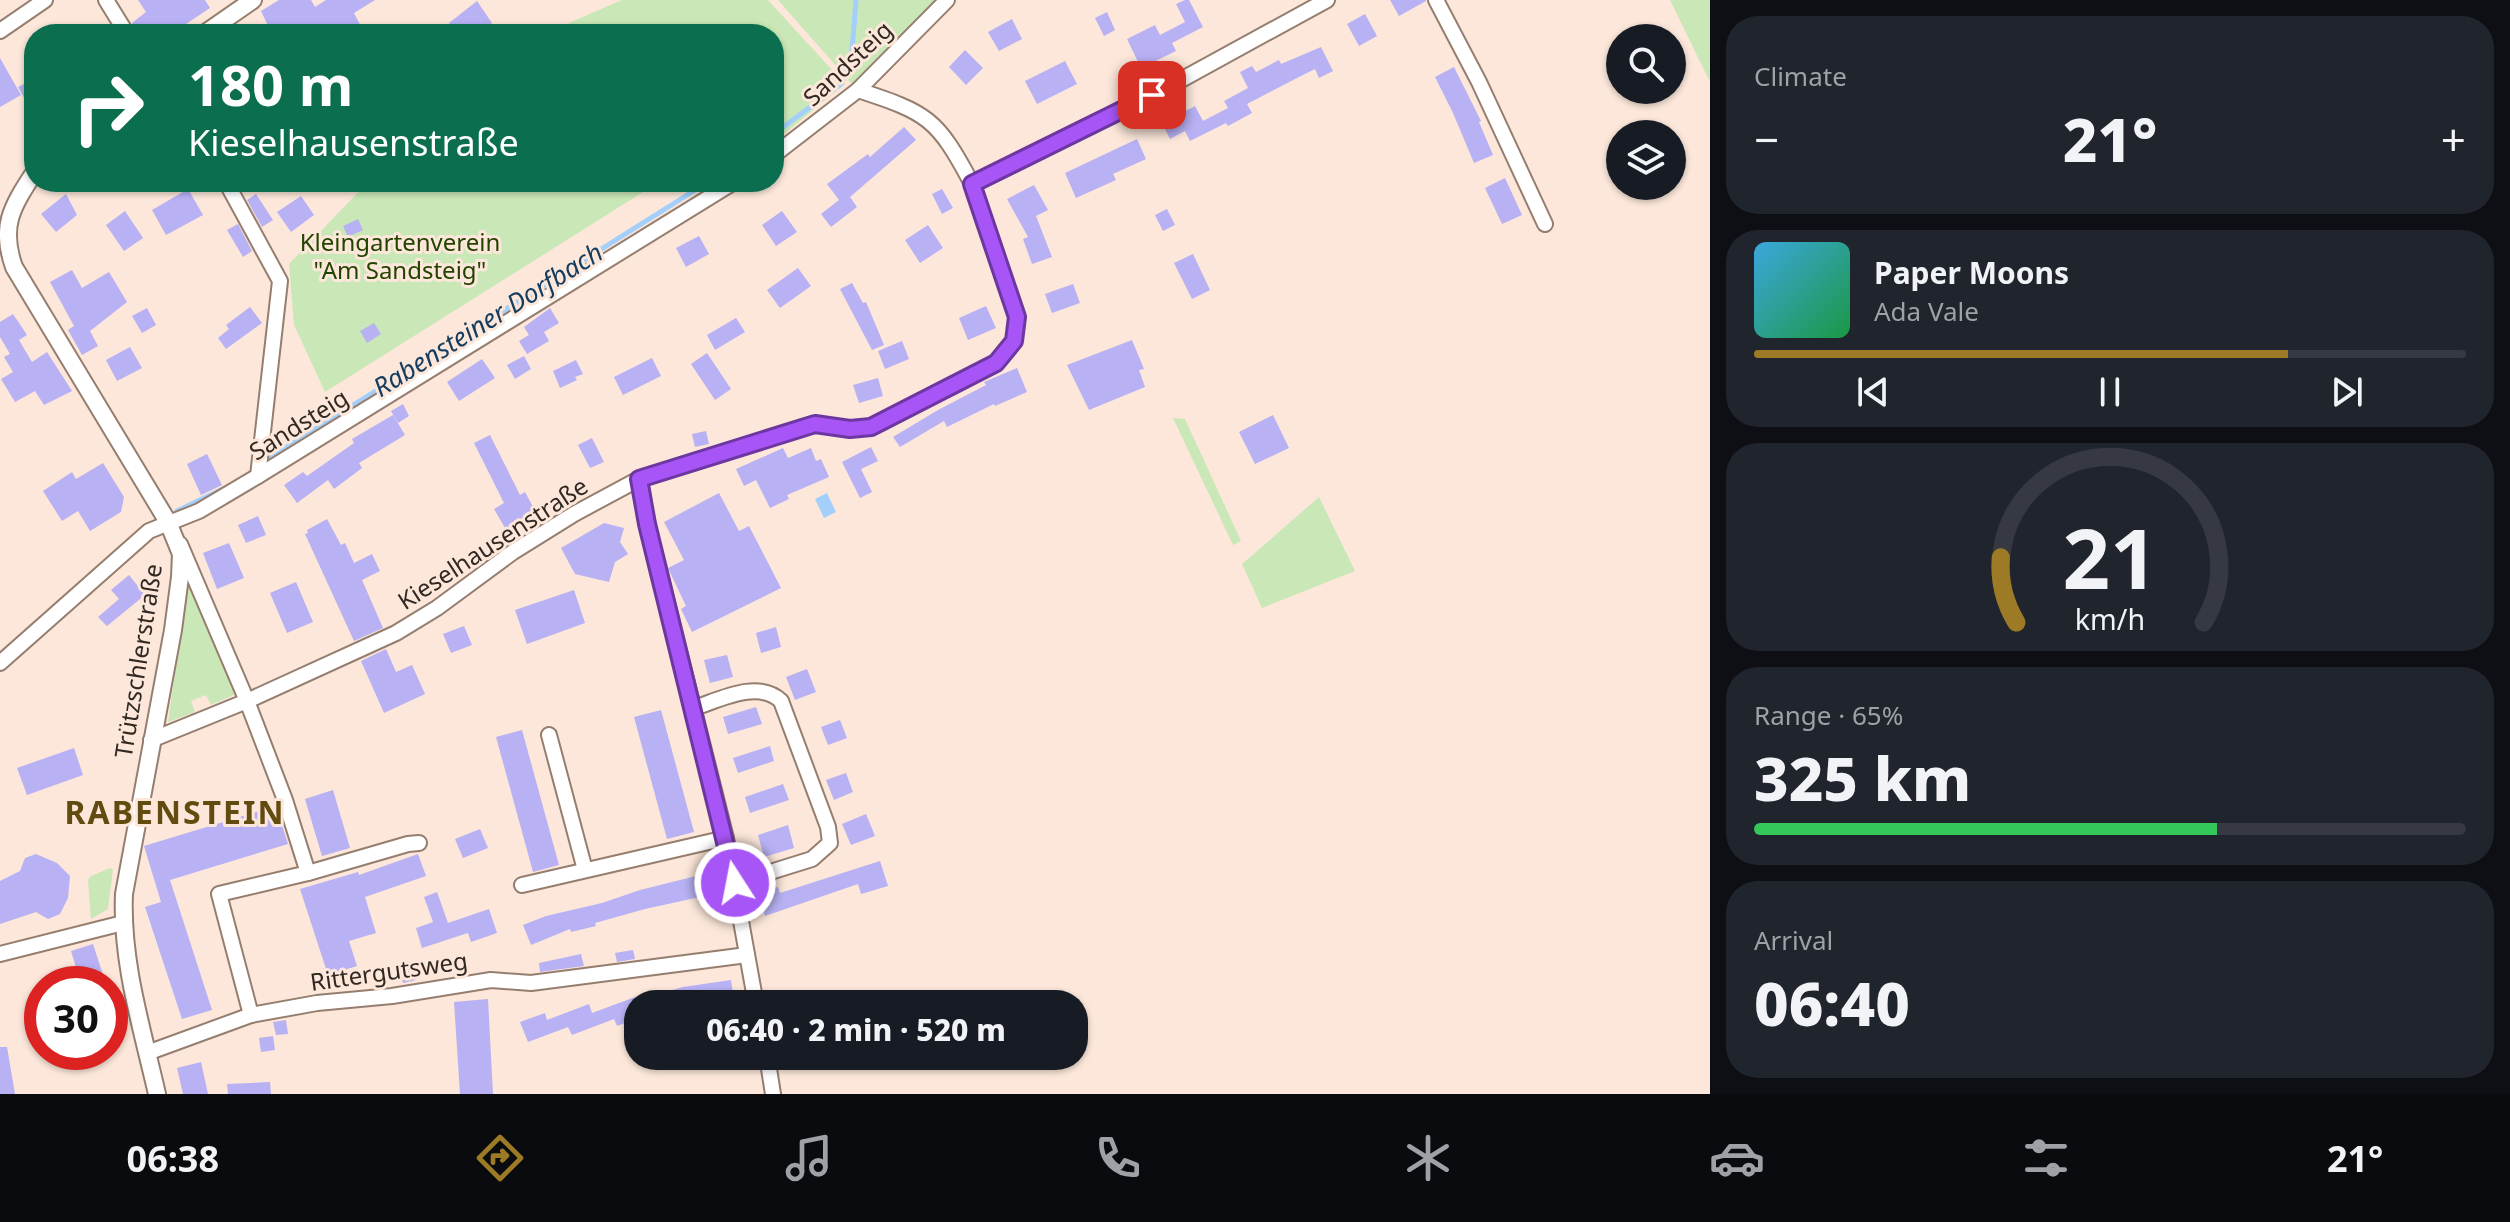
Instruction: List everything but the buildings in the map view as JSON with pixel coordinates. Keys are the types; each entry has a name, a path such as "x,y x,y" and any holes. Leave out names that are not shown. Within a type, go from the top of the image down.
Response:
{"street":[{"path":"0,31 45,0"},
{"path":"106,0 121,24"},
{"path":"218,24 253,0"},
{"name":"Sandsteig","path":"784,147 858,90 947,0"},
{"path":"972,184 1179,81 1327,0"},
{"path":"1436,0 1479,82 1545,224"},
{"name":"Kieselhausenstraße","path":"151,740 247,701 396,633 437,608 513,552 639,479 815,424 850,429 871,427 996,363 1014,341 1017,317 972,184 954,151 934,124 904,105 858,90"},
{"path":"2,229 24,188"},
{"path":"231,192 280,281 258,476"},
{"name":"Sandsteig","path":"0,663 149,531 199,511 258,476 718,192"},
{"name":"Trützschlerstraße","path":"2,229 14,267 168,522 181,554 173,630 124,894 127,960 157,1094"},
{"path":"639,479 647,524 726,838 753,990"},
{"path":"168,522 189,561 247,701 285,800 308,873"},
{"path":"694,708 762,690 781,701 828,827 830,843 812,859 735,883"},
{"path":"549,735 585,870"},
{"path":"522,885 726,838"},
{"path":"251,1015 219,894 419,843"},
{"path":"0,954 123,923"},
{"name":"Rittergutsweg","path":"147,1053 251,1015 317,1003 392,996 445,985 491,980 531,983 747,955"},
{"path":"769,1070 773,1094"}],"green space":[{"path":"622,0 768,0 845,84 784,134 784,24 568,24"},
{"path":"778,0 938,0 852,84"},
{"path":"1670,0 1710,0 1710,82 1686,33 1686,24 1682,24"},
{"name":"Kleingartenverein \"Am Sandsteig\"","path":"358,192 643,192 325,392 294,325 289,264"},
{"path":"1173,418 1185,419 1241,541 1233,545"},
{"path":"1319,497 1355,571 1262,608 1242,564"},
{"path":"189,576 236,694 211,705 206,695 191,701 195,712 168,722"},
{"path":"113,869 108,909 91,919 88,880"}],"water":[{"path":"827,493 836,512 824,518 815,499"}],"waterway":[{"name":"Rabensteiner Dorfbach","path":"784,127 841,84 851,63 856,0"},
{"name":"Rabensteiner Dorfbach","path":"269,458 692,192"},
{"name":"Rabensteiner Dorfbach","path":"177,511 223,489"}],"district":[{"name":"RABENSTEIN","path":"175,813"}],"route":[{"path":"735,883 647,524 639,479 815,424 850,429 871,427 996,363 1014,341 1017,317 972,184 1152,95"}]}
